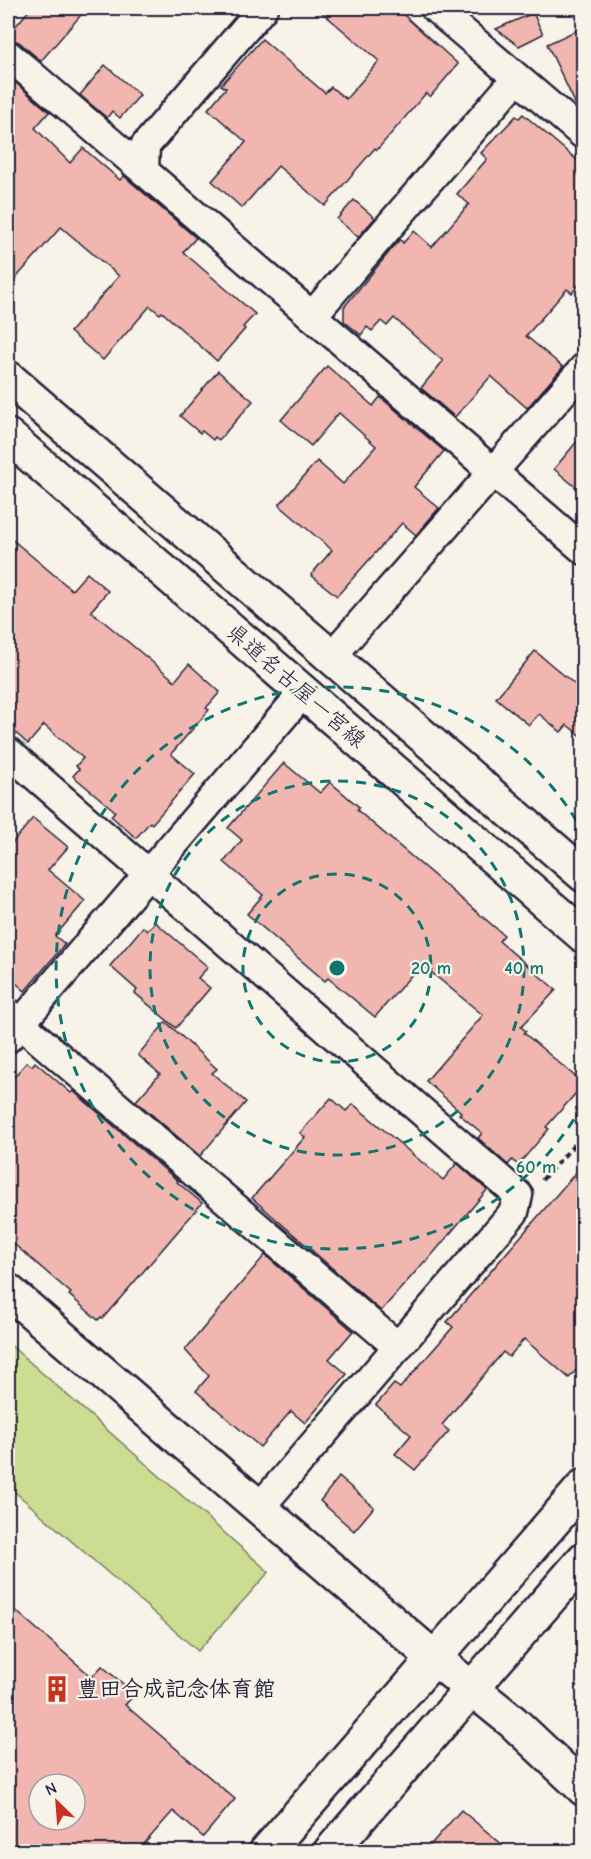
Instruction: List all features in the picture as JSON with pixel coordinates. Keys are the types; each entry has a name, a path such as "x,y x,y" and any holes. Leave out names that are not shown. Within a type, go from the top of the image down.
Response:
{"street":[{"path":"144,171 145,146 263,8"},
{"path":"435,8 584,135"},
{"path":"8,55 584,550"},
{"path":"312,316 517,78"},
{"path":"331,657 584,368"},
{"name":"県道名古屋一宮線","path":"8,378 584,875"},
{"name":"県道名古屋一宮線","path":"8,436 584,936"},
{"path":"303,693 148,874 12,1025 398,1347"},
{"path":"8,752 518,1195 514,1212 259,1508"},
{"path":"8,1291 434,1658 513,1722 584,1789"},
{"path":"266,1851 584,1486"},
{"path":"330,1851 584,1559"}],"path":[{"path":"514,1212 584,1134"}],"green space":[{"path":"8,1343 269,1572 198,1651 8,1486"}],"building":[{"path":"31,8 87,8 41,61 19,42 8,39 8,35"},
{"path":"317,8 396,8 458,64 430,97 426,93 325,206 278,166 242,208 212,181 246,142 208,109 226,88 221,85 262,39 325,93 331,87 346,99 379,61"},
{"path":"533,13 543,34 519,46 496,29"},
{"path":"584,27 584,113 577,107 547,44"},
{"path":"105,65 140,95 120,118 112,111 107,118 80,95"},
{"path":"8,76 49,112 35,128 70,163 83,148 120,180 124,176 196,238 183,252 255,314 217,361 162,312 160,314 150,306 103,360 70,332 119,276 61,227 8,287"},
{"path":"523,114 584,166 584,279 572,293 567,289 526,336 563,367 527,408 491,376 455,417 421,388 443,361 394,318 387,326 381,321 372,331 367,327 361,335 344,321 344,307 400,239 403,243 414,231 432,247 469,204 457,194 487,159 481,153 516,116 519,118"},
{"path":"354,200 375,218 358,237 337,219"},
{"path":"327,366 373,406 380,397 444,451 414,487 439,508 416,535 402,523 337,596 311,575 332,550 279,505 317,461 343,484 376,446 339,413 311,446 281,420"},
{"path":"218,371 253,401 219,440 215,437 213,440 202,431 200,433 180,416"},
{"path":"584,433 584,494 554,469"},
{"path":"8,536 72,590 87,573 108,591 91,611 175,681 189,664 220,692 206,708 209,710 171,754 195,774 152,824 150,822 136,838 111,816 115,811 73,776 79,769 76,766 83,758 44,725 28,744 8,726"},
{"path":"535,651 584,692 584,738 567,725 561,732 539,714 529,725 496,698"},
{"path":"284,763 320,793 330,782 359,807 357,810 504,935 499,941 556,990 521,1027 526,1031 524,1033 584,1084 546,1127 549,1129 518,1165 512,1160 508,1165 478,1138 482,1133 426,1081 483,1015 421,964 375,1017 328,978 325,981 247,914 263,895 224,862 242,840 228,828"},
{"path":"33,818 68,847 48,870 85,901 55,936 65,944 25,991 8,976 8,848"},
{"path":"155,922 208,967 198,978 210,988 176,1028 135,993 137,990 110,966 143,927 147,931"},
{"path":"166,1022 217,1069 212,1073 246,1102 200,1156 136,1101 160,1074 138,1055"},
{"path":"27,1062 32,1066 35,1062 71,1093 73,1091 202,1203 103,1318 98,1320 69,1295 71,1293 8,1239 8,1084"},
{"path":"331,1098 346,1111 353,1104 443,1180 457,1163 487,1190 381,1311 252,1198 305,1137 300,1133"},
{"path":"584,1163 584,1362 569,1378 524,1339 509,1357 503,1352 442,1425 449,1431 415,1470 395,1454 411,1435 376,1405 394,1384 400,1388 453,1327 447,1322"},
{"path":"265,1255 353,1331 329,1359 347,1374 305,1423 291,1411 260,1447 196,1391 209,1376 185,1350"},
{"path":"339,1477 374,1507 354,1531 320,1501"},
{"name":"豊田合成記念体育館","path":"8,1604 92,1677 102,1666 135,1694 125,1705 235,1799 203,1837 173,1811 138,1851 8,1851"},
{"path":"461,1810 510,1851 425,1851"}],"place":[{"name":"豊田合成記念体育館","path":"57,1689"}]}
